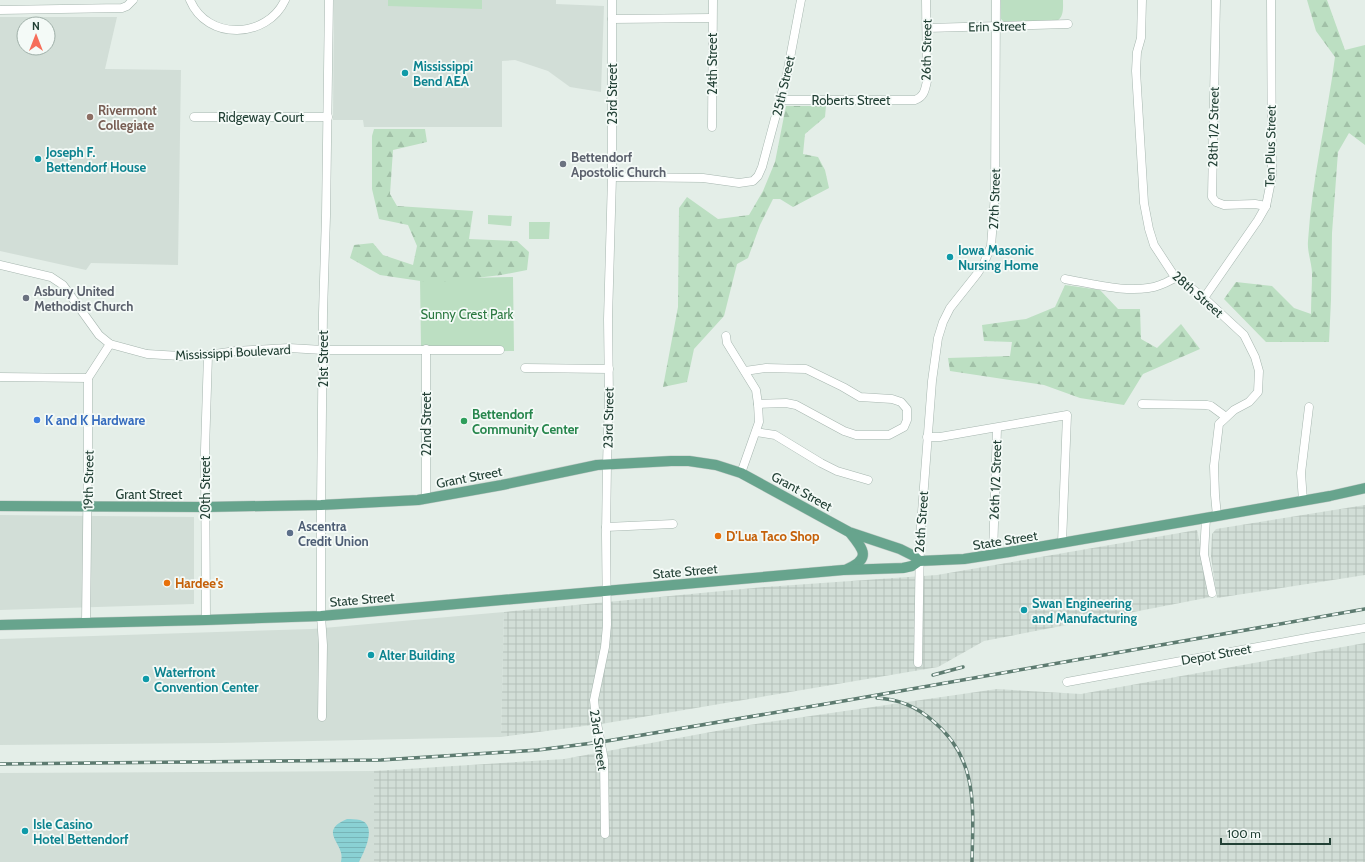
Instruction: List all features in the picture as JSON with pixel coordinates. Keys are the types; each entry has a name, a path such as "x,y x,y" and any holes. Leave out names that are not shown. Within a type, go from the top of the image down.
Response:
{"main road":[{"name":"Grant Street","path":"0,506 205,508 321,505 426,498 607,464 690,461 716,465 741,473 849,532 900,549 914,556 919,561"},
{"name":"State Street","path":"0,625 321,616 843,570 903,568 912,566 919,561 964,560 1303,501 1365,488"},
{"path":"843,570 857,564 862,558 863,554 862,548 849,532"}],"street":[{"path":"0,10 122,8 127,6 133,0"},
{"path":"190,0 192,5 202,17 214,25 229,30 244,30 259,26 272,18 285,0"},
{"name":"21st Street","path":"322,717 323,645 321,616 321,505 329,0"},
{"name":"23rd Street","path":"605,834 604,760 594,700 606,647 607,625 606,527 609,369 608,319 612,177 612,0"},
{"name":"24th Street","path":"712,127 713,0"},
{"name":"25th Street","path":"612,177 703,178 739,183 753,181 761,170 781,100 788,74 802,0"},
{"name":"26th Street","path":"921,98 927,81 926,0"},
{"name":"27th Street","path":"932,381 938,338 943,322 950,308 984,264 991,246 995,195 996,0"},
{"name":"28th Street","path":"1142,0 1141,38 1137,52 1136,71 1144,203 1154,245 1177,277 1204,298 1244,336 1256,357 1259,371 1258,392 1249,402 1234,410 1219,424 1215,452 1215,495 1218,516"},
{"name":"28th 1/2 Street","path":"1216,0 1212,197 1216,202 1224,205 1255,204 1266,206"},
{"name":"Ten Plus Street","path":"1204,298 1266,206 1272,176 1271,0"},
{"path":"612,19 712,18"},
{"name":"Erin Street","path":"927,28 1068,24"},
{"name":"Roberts Street","path":"781,100 915,100 921,98"},
{"name":"Ridgeway Court","path":"194,117 328,117"},
{"name":"Mississippi Boulevard","path":"0,264 51,277 63,285 99,335 110,344 147,354 180,356 208,355 266,348 323,350 500,350"},
{"path":"1065,278 1118,288 1138,289 1159,286 1177,277"},
{"path":"726,336 727,342 756,390 758,404 759,422 741,473"},
{"path":"0,377 88,378 110,344"},
{"name":"22nd Street","path":"426,349 426,498"},
{"name":"20th Street","path":"206,620 205,508 208,355"},
{"path":"525,368 609,369"},
{"path":"745,371 766,368 806,369 843,386 860,397 892,399 900,402 907,409 907,420 904,427 889,435 856,435 844,432 796,405 786,403 758,404"},
{"name":"19th Street","path":"86,623 88,378"},
{"name":"26th Street","path":"918,664 919,561 932,381"},
{"path":"1142,404 1207,405 1211,406 1226,417"},
{"path":"1303,501 1301,473 1309,406"},
{"path":"927,437 940,437 1067,415 1062,543"},
{"name":"26th 1/2 Street","path":"993,555 997,428"},
{"path":"756,432 774,435 837,471 868,480"},
{"path":"1206,518 1204,554 1212,593"},
{"path":"606,527 672,524"},
{"name":"Depot Street","path":"1067,682 1365,628"}],"shaded area":[{"path":"334,0 556,0 556,4 604,6 601,92 570,87 548,71 515,60 502,61 502,127 364,127 363,120 333,120"},
{"name":"Rivermont Collegiate","path":"0,17 16,17 16,56 56,56 56,17 117,17 105,69 181,70 178,265 91,263 86,270 0,251"},
{"path":"1365,505 1365,575 1217,598 1211,556 1212,534 1216,529"},
{"path":"0,515 194,517 194,604 0,610"},
{"path":"1197,530 1211,597 984,641 938,667 607,723 501,737 504,612 765,587 937,575"},
{"path":"504,612 501,737 221,743 0,745 0,639 312,629"},
{"path":"1365,643 1365,862 374,862 374,771 564,759 749,725 997,689 1081,694"},
{"path":"374,771 374,862 0,862 0,773"}],"green space":[{"path":"388,0 482,0 482,9 388,6"},
{"path":"1001,0 1063,0 1063,12 1057,21 1005,23 1001,19"},
{"path":"1307,0 1327,0 1345,50 1365,45 1365,145 1349,133 1338,152 1332,233 1329,342 1266,342 1224,299 1236,282 1272,286 1294,308 1311,314 1312,274 1308,245 1310,218 1335,57 1316,31"},
{"path":"786,106 826,106 825,117 805,134 803,154 818,157 825,170 829,188 793,207 780,199 773,199 760,225 748,258 737,264 724,316 694,349 687,382 663,387 678,307 679,208 687,197 718,219 749,215 763,191 775,162"},
{"path":"374,129 425,129 427,142 393,150 390,194 397,206 473,211 469,239 517,241 529,252 527,270 501,275 434,283 380,275 350,258 354,245 373,243 383,255 413,265 417,246 408,225 379,219 372,189 372,136"},
{"path":"488,215 512,216 511,226 488,224"},
{"path":"529,222 550,222 549,239 529,239"},
{"name":"Sunny Crest Park","path":"513,277 514,351 432,352 431,346 421,346 420,279"},
{"path":"1065,285 1100,290 1118,309 1140,309 1141,339 1157,348 1181,324 1200,349 1143,374 1124,405 1080,398 1044,385 950,371 948,358 1010,356 1012,342 984,341 982,325 1026,319 1055,307"}],"water":[{"path":"347,819 360,820 368,827 368,839 359,862 341,862 342,856 333,834 334,829 338,824"}],"railway":[{"path":"0,764 381,760 538,750 601,742 849,700 1365,609"},
{"path":"933,675 963,667"},
{"path":"877,698 900,702 921,712 933,721 948,736 959,751 966,768 970,786 973,823 972,862"}],"place":[{"name":"Mississippi Bend AEA","path":"405,73"},
{"name":"Rivermont Collegiate","path":"90,117"},
{"name":"Joseph F. Bettendorf House","path":"38,159"},
{"name":"Bettendorf Apostolic Church","path":"563,164"},
{"name":"Iowa Masonic Nursing Home","path":"950,257"},
{"name":"Asbury United Methodist Church","path":"26,298"},
{"name":"K and K Hardware","path":"37,420"},
{"name":"Bettendorf Community Center","path":"464,421"},
{"name":"Ascentra Credit Union","path":"290,533"},
{"name":"D'Lua Taco Shop","path":"718,536"},
{"name":"Hardee's","path":"167,583"},
{"name":"Swan Engineering and Manufacturing","path":"1024,610"},
{"name":"Alter Building","path":"371,655"},
{"name":"Waterfront Convention Center","path":"146,679"},
{"name":"Isle Casino Hotel Bettendorf","path":"25,831"}]}
